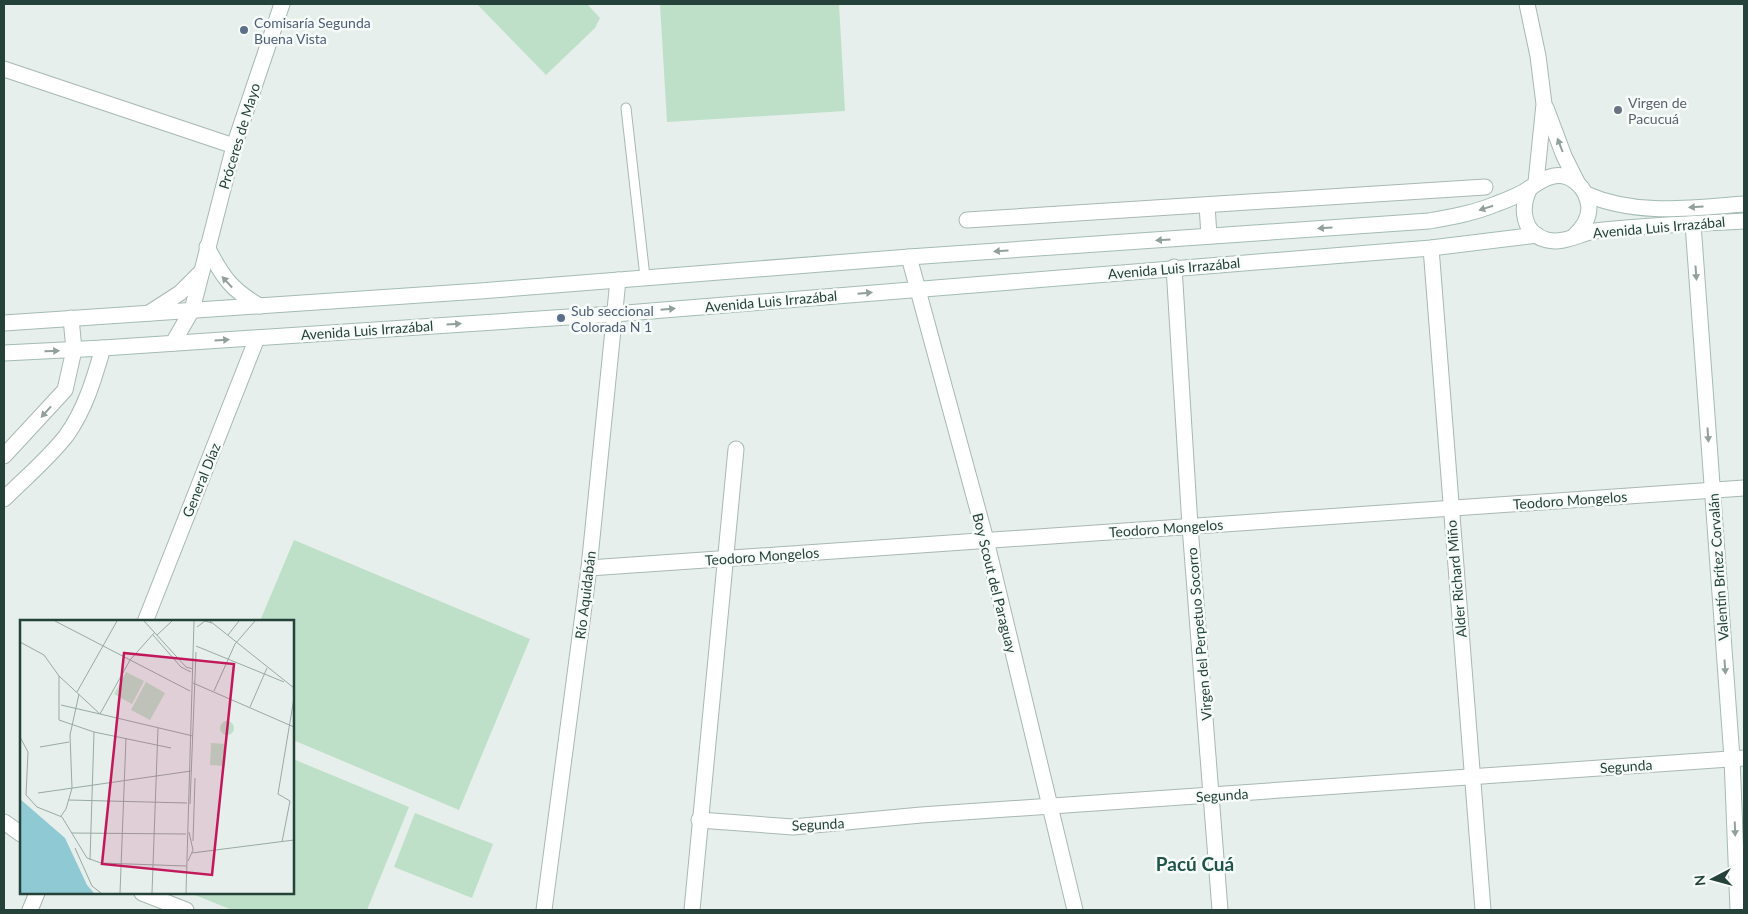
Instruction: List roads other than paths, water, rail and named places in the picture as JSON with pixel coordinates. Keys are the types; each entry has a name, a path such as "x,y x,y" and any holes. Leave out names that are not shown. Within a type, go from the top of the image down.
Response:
{"street":[{"name":"Próceres de Mayo","path":"173,343 192,310 234,146 282,4"},
{"path":"1527,4 1538,56 1544,104 1564,156 1582,189"},
{"path":"4,69 234,146"},
{"path":"1536,235 1529,228 1524,213 1525,197 1533,185 1544,104"},
{"name":"Avenida Luis Irrazábal","path":"4,323 1429,221 1479,210 1552,175 1570,178 1582,189 1603,202 1637,208 1744,204"},
{"path":"967,220 1485,187"},
{"name":"Avenida Luis Irrazábal","path":"1574,236 1581,230 1589,213 1582,189"},
{"path":"1207,205 1209,236"},
{"name":"Avenida Luis Irrazábal","path":"4,352 74,350 614,314 1174,267 1431,248 1536,235 1555,241 1616,229 1744,221"},
{"name":"Valentín Brítez Corvalán","path":"1693,224 1712,490 1738,758 1738,910"},
{"path":"207,247 222,276 239,294 260,306"},
{"name":"Alder Richard Miño","path":"1431,248 1483,910"},
{"name":"Boy Scout del Paraguay","path":"908,257 986,540 1075,910"},
{"name":"Virgen del Perpetuo Socorro","path":"1174,267 1190,526 1220,910"},
{"path":"149,313 180,293 203,270"},
{"name":"Río Aquidabán","path":"544,910 589,568 618,280"},
{"path":"4,456 47,412 64,390 74,350 71,318"},
{"name":"General Díaz","path":"146,620 257,338"},
{"path":"4,499 65,437 78,418 92,387 103,348"},
{"path":"692,910 699,820 736,449"},
{"name":"Teodoro Mongelos","path":"589,568 1744,488"},
{"name":"Segunda","path":"699,820 793,827 1738,758"},
{"path":"4,822 20,833"},
{"path":"30,910 37,894"},
{"path":"145,894 186,910"}],"lane":[{"path":"626,108 645,277"}],"place":[{"name":"Comisaría Segunda Buena Vista","path":"244,30"},
{"name":"Virgen de Pacucuá","path":"1618,110"},
{"name":"Sub seccional Colorada N 1","path":"561,318"}],"district":[{"name":"Pacú Cuá","path":"1195,863"}]}
